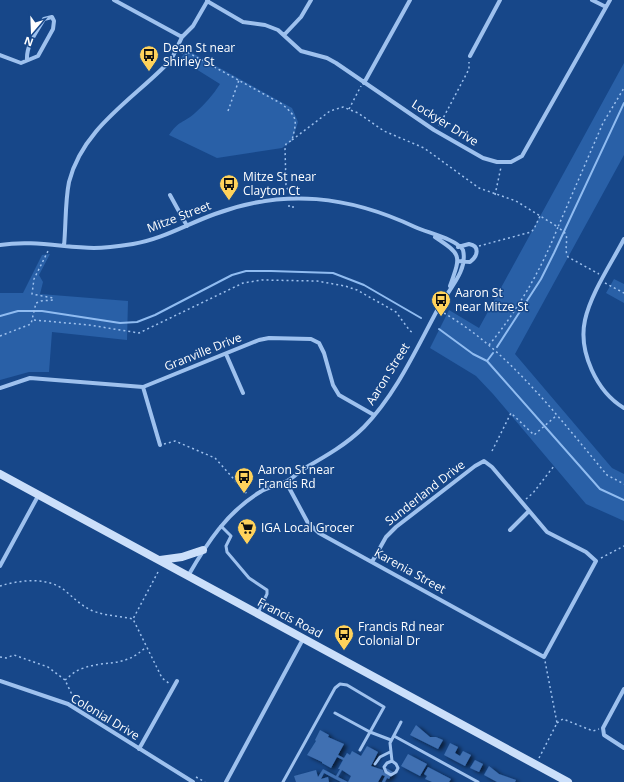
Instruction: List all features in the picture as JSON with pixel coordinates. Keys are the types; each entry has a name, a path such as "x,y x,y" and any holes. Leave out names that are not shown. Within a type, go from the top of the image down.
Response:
{"main road":[{"name":"Francis Road","path":"0,474 38,496 160,560 568,782"},
{"path":"160,560 182,557 203,550"}],"street":[{"path":"114,0 182,37"},
{"path":"284,35 301,18 311,0"},
{"path":"364,83 410,0"},
{"path":"470,56 500,0"},
{"path":"592,0 606,8"},
{"name":"Lockyer Drive","path":"207,1 242,22 272,26 301,51 327,58 434,130 483,158 497,162 511,162 522,156 610,0"},
{"path":"64,246 69,182 77,160 87,143 103,123 166,66 173,56 182,37 193,26 207,1"},
{"path":"0,55 21,64 38,56 53,29 54,21 52,18 44,19 28,48 27,60"},
{"path":"170,195 187,226"},
{"name":"Mitze Street","path":"0,245 14,243 94,248 134,244 153,240 236,206 260,201 295,198 326,199 360,206 391,216 429,234"},
{"path":"429,234 460,246"},
{"path":"429,234 454,250 457,258 464,262 470,262 475,258 476,248 469,244 460,246 454,250"},
{"path":"624,239 604,276 585,321 586,351 598,384 609,397 624,408"},
{"name":"Aaron Street","path":"188,576 203,550 221,526 251,498 261,491 286,482 346,443 364,427 374,415 388,398 448,291 462,271 465,256 460,246"},
{"name":"Aaron Street","path":"448,291 457,258"},
{"name":"Granville Drive","path":"0,388 30,378 144,387 259,340 269,338 311,339 319,343 324,353 333,385 340,395 374,415"},
{"path":"226,354 243,393"},
{"path":"144,387 160,445"},
{"name":"Sunderland Drive","path":"372,562 386,537 396,527 475,466 484,462 492,467 547,532 586,552 596,561"},
{"name":"Karenia Street","path":"286,482 308,523 319,533 544,657"},
{"path":"0,566 38,496"},
{"path":"510,530 529,511"},
{"path":"544,657 596,561"},
{"path":"226,782 303,639"},
{"name":"Colonial Drive","path":"0,681 68,704 193,782"},
{"path":"139,749 177,681"},
{"path":"624,689 603,728 604,735 624,748"}],"lane":[{"path":"221,526 231,536 226,546 227,552 249,578 267,590 267,594 257,614"},
{"path":"283,782 337,686 342,684 347,685 384,707 360,750"},
{"path":"335,713 370,732 391,740"},
{"path":"392,761 387,763 384,767 386,772 391,775 396,772 398,768 392,761 390,752 391,740 401,722"},
{"path":"394,736 478,782"},
{"path":"375,764 380,756 390,752"}],"path":[{"path":"176,48 183,54 186,55 187,52 240,80 282,104 291,112 296,120 292,140 286,144 285,148 286,186 289,192"},
{"path":"434,130 440,125 469,69 470,56"},
{"path":"228,111 240,80"},
{"path":"349,109 359,88 364,83"},
{"path":"495,195 502,162"},
{"path":"289,204 289,207 294,207"},
{"path":"476,248 482,244 531,232 540,216"},
{"path":"489,345 508,321 528,288 558,227 566,234 568,241 566,253 568,257 593,272 604,276"},
{"path":"0,336 29,325 34,320 35,307 38,302 53,300 53,298 32,294 34,279 51,245"},
{"path":"34,320 89,325 139,333 243,283 262,280 317,281 338,284 356,290 396,312 414,334"},
{"path":"602,281 624,293"},
{"path":"444,313 461,323 502,355 607,475 624,484"},
{"path":"492,451 511,413 534,435 556,416"},
{"path":"160,445 175,441 215,458 251,498"},
{"path":"522,503 533,493 554,466"},
{"path":"596,561 624,546"},
{"path":"133,619 158,572"},
{"path":"0,586 32,581 50,583 62,589 93,611 133,619"},
{"path":"133,619 162,678 174,686"},
{"path":"65,680 81,669 121,662 140,653 146,647"},
{"path":"0,657 6,658 14,655 48,667 65,680 71,696 76,702"},
{"path":"544,657 557,723"},
{"path":"535,764 557,723 563,719 593,731 603,728"},
{"path":"192,774 205,782"}],"shaded area":[{"path":"187,50 292,108 298,122 292,141 282,148 217,158 169,135 179,124 191,116 212,96 220,84 180,59"},
{"path":"624,63 624,155 515,354 612,468 624,474 624,521 586,504 476,376 430,348 449,310 479,328"},
{"path":"50,254 39,275 43,282 40,294 128,301 127,340 52,332 49,372 29,372 0,380 0,293 23,293 42,255"},
{"path":"614,279 624,284 624,303 606,293"}],"building":[{"path":"416,725 430,737 436,737 443,740 438,749 410,735"},
{"path":"320,730 329,735 328,737 344,744 338,755 344,758 347,753 350,755 352,751 361,756 367,746 378,752 371,766 383,770 384,773 386,768 393,772 389,779 387,778 385,782 382,782 385,776 382,775 378,782 348,782 341,782 324,773 321,779 328,777 329,782 296,782 294,776 316,770 318,777 323,769 336,776 340,769 338,769 343,760 337,757 331,768 307,755 316,741 315,740","holes":["342,770 351,776 348,782 338,777"]},
{"path":"450,743 458,747 455,753 460,756 463,751 471,755 465,766 444,755"},
{"path":"408,754 427,764 420,776 401,766"},
{"path":"475,760 483,764 479,772 470,768"},
{"path":"489,766 499,774 516,780 515,782 497,782 484,775"},
{"path":"428,767 451,779 449,782 432,782 425,779 427,776 424,774"}],"waterway":[{"path":"497,347 541,279 624,103"},
{"path":"0,316 18,311 42,311 120,323 137,322 155,315 232,275 246,271 271,271 333,273 364,285 421,318"},
{"path":"439,329 473,354 487,361 600,489 624,500"},
{"path":"487,361 493,353"}],"place":[{"name":"Dean St near Shirley St","path":"149,72"},
{"name":"Mitze St near Clayton Ct","path":"229,201"},
{"name":"Aaron St near Mitze St","path":"441,317"},
{"name":"Aaron St near Francis Rd","path":"244,494"},
{"name":"IGA Local Grocer","path":"247,545"},
{"name":"Francis Rd near Colonial Dr","path":"344,651"}]}
